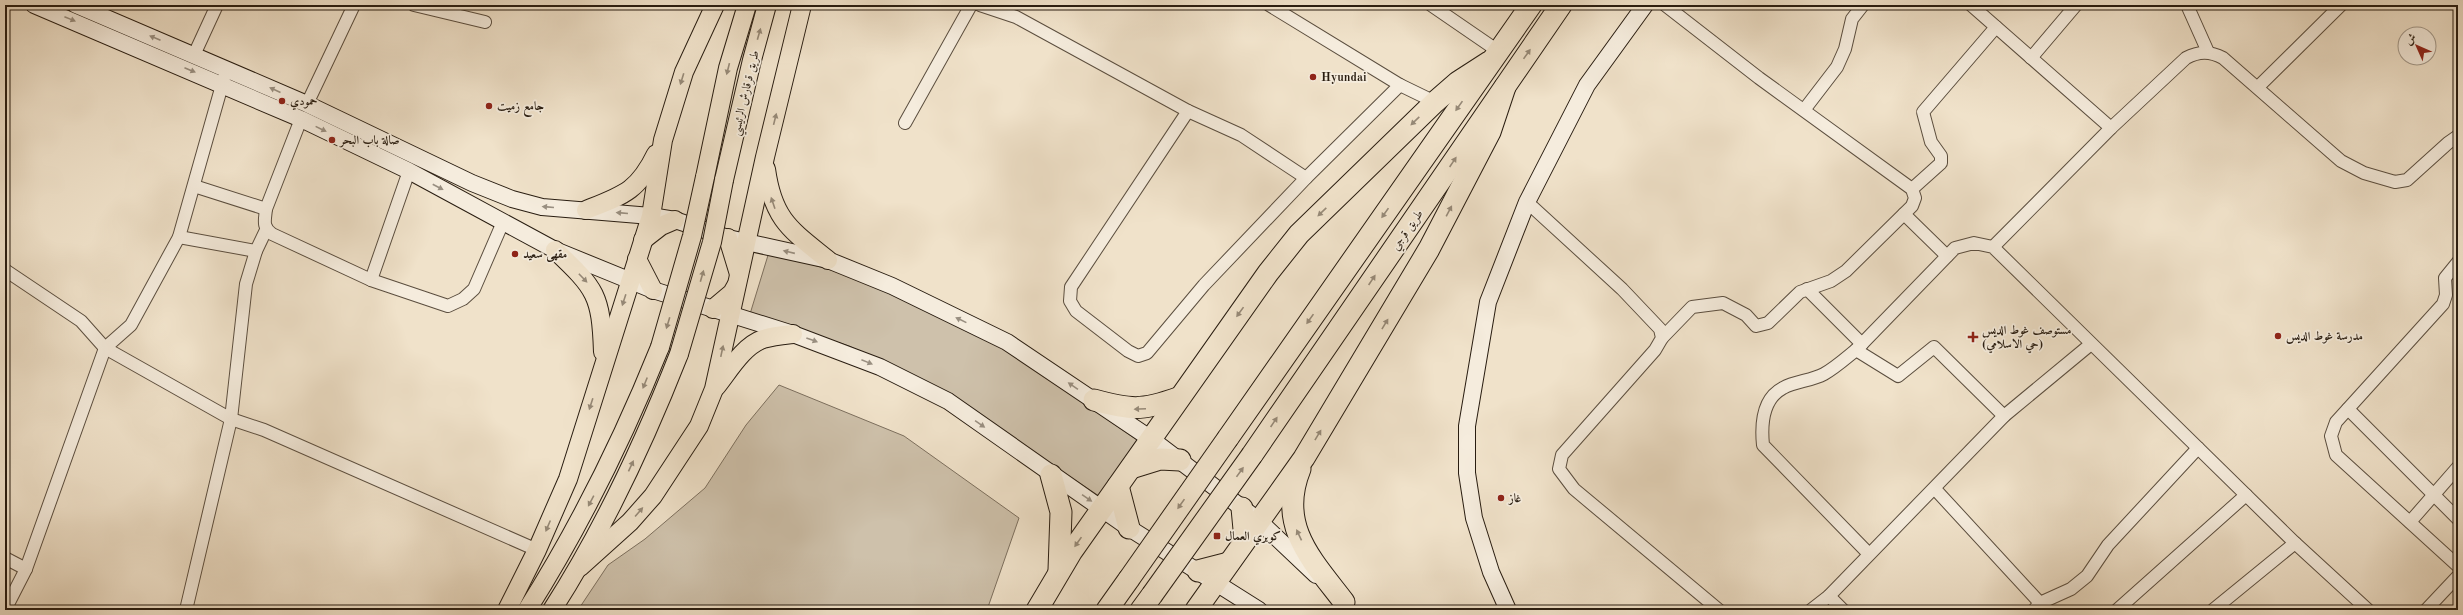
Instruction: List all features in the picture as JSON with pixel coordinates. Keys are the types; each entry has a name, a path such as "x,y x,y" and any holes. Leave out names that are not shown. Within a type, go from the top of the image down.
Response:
{"highway":[{"path":"1107,610 1531,5"},
{"name":"طريق قرجي","path":"1147,602 1252,454 1561,5"},
{"path":"1037,610 1059,573 1102,509 1132,468 1178,398 1300,234 1435,102 1458,82 1494,56"},
{"path":"1196,610 1258,520 1304,458 1432,243 1490,132 1505,86"},
{"path":"1094,400 1129,409 1147,408 1178,398"},
{"path":"1304,458 1296,480 1292,512 1294,524 1308,554 1349,606"},
{"path":"1132,468 1160,459 1180,460"},
{"path":"1051,475 1061,512 1059,573"},
{"path":"1118,486 1129,528"},
{"path":"1242,508 1245,540"},
{"path":"1198,572 1228,563"}],"main road":[{"path":"34,5 301,119 409,172 556,250 653,290 794,334 880,367 948,401 1051,475 1129,528 1259,610"},
{"path":"507,610 537,550 568,479 651,216 663,140 684,72 715,5"},
{"name":"طريق قرقارش الرئيسي","path":"527,610 560,559 597,489 632,415 660,347 692,236 728,68 747,5"},
{"name":"طريق قرقارش الرئيسي","path":"580,567 619,492 652,422 679,354 712,242 724,180 752,60 767,5"},
{"path":"552,610 580,567 630,522 653,496 699,426 714,389 765,157 802,5"},
{"path":"1508,610 1492,572 1474,518 1467,473 1467,426 1488,302 1527,202 1587,85 1645,5"},
{"path":"85,7 307,104 472,183 512,199 542,207 651,216 675,220 728,238 828,260 892,286 1007,342 1151,439 1258,520 1349,606"},
{"path":"586,210 619,197 633,188 646,174 663,140"},
{"path":"765,157 769,188 780,218 795,234 828,260"},
{"path":"643,240 661,226 675,220"},
{"path":"713,309 732,293 738,278 728,238"},
{"path":"556,250 587,281 598,302 602,327 603,366"},
{"path":"637,259 653,290"},
{"path":"714,389 744,352 753,344 762,339 794,334"}],"street":[{"path":"194,55 218,5"},
{"path":"307,104 354,5"},
{"path":"414,5 485,22"},
{"path":"904,123 971,5"},
{"path":"980,5 1016,17 1188,111 1241,135 1306,178"},
{"path":"1270,5 1400,86 1435,102"},
{"path":"1431,5 1494,56"},
{"path":"1665,5 1912,189 1915,198 1912,206 1846,271 1831,281 1800,292 1768,323 1756,326 1746,315 1723,303 1692,307 1662,338 1655,350 1562,455 1559,469 1574,488 1608,519 1719,610"},
{"path":"1804,110 1837,66 1845,49 1852,19 1863,5"},
{"path":"1971,5 2111,128"},
{"path":"2031,58 2076,5"},
{"path":"2187,5 2208,52"},
{"path":"2258,87 2341,5"},
{"path":"1912,189 1941,163 1941,156 1931,142 1923,112 1996,28"},
{"path":"1993,247 2111,128 2186,58 2200,52 2208,52 2223,58 2348,166 2364,173 2395,182 2407,180 2448,143 2458,136"},
{"path":"10,608 26,569 106,348 131,325 179,237 223,85 226,68"},
{"path":"1188,111 1071,287 1070,301 1076,311 1128,351 1138,356 1147,353 1204,285 1306,178 1400,86"},
{"path":"186,610 231,419 246,284 256,251 266,230 264,224 266,209 301,119"},
{"path":"371,280 409,172"},
{"path":"194,186 266,209"},
{"path":"1527,202 1622,290 1660,329 1662,338"},
{"path":"1904,214 1947,256"},
{"path":"266,230 371,280 440,305 448,306 463,299 474,289 503,222"},
{"path":"179,237 256,251"},
{"path":"1869,554 1764,445 1762,434 1763,418 1768,401 1782,388 1824,374 1859,347 1955,248 1974,243 1993,247 2295,543 2368,610"},
{"path":"2458,262 2446,278 2446,295 2443,304 2348,409 2333,429 2331,443 2336,455 2458,566"},
{"path":"5,270 81,321 106,348 231,419 264,430 537,550"},
{"path":"1807,290 1859,347 1898,376 1934,347 2004,416"},
{"path":"1811,610 1829,596 1935,489 2004,416 2091,344"},
{"path":"2348,409 2458,519"},
{"path":"1935,489 2037,606 2056,594 2071,589 2086,576 2108,545 2198,448"},
{"path":"2410,522 2458,467"},
{"path":"2117,610 2246,495"},
{"path":"2212,610 2295,543"},
{"path":"5,558 26,569"},
{"path":"2426,610 2458,576"},
{"path":"1829,596 1843,610"}],"shaded area":[{"path":"769,252 865,280 987,336 1137,440 1099,496 937,388 849,346 750,314"},
{"path":"779,385 904,436 1019,518 987,610 578,610 608,565 645,539 705,488 746,425"}],"place":[{"name":"Hyundai","path":"1313,77"},
{"name":"حمودي","path":"282,101"},
{"name":"جامع زميت","path":"489,106"},
{"name":"صالة باب البحر","path":"332,140"},
{"name":"مقهى سعيد","path":"515,254"},
{"name":"مدرسة غوط الديس","path":"2278,336"},
{"name":"مستوصف غوط الديس (حي الاسلامي)","path":"1973,337"},
{"name":"غاز","path":"1501,498"},
{"name":"كوبري العمال","path":"1217,536"}]}
